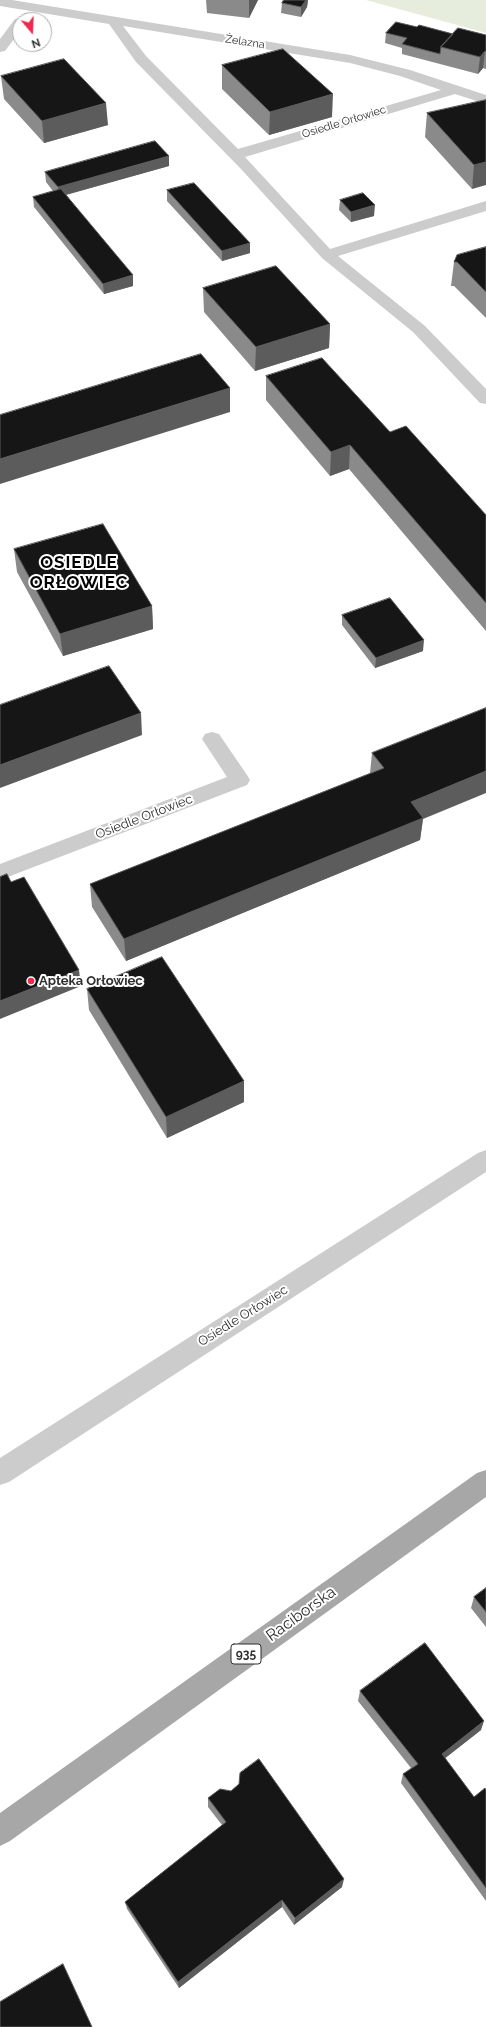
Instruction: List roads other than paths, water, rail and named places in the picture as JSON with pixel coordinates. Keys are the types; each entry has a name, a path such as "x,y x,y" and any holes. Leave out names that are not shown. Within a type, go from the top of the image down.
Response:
{"main road":[{"name":"Raciborska","path":"0,1831 486,1482"}],"street":[{"name":"Żelazna","path":"0,2 350,59 405,72 486,100"},
{"path":"28,12 31,8"},
{"path":"114,21 119,31 141,59 235,155 327,255 419,329 486,400"},
{"path":"0,48 12,32"},
{"name":"Osiedle Orłowiec","path":"235,155 454,90"},
{"path":"327,255 486,206"},
{"name":"Osiedle Orłowiec","path":"0,872 240,780 212,739"},
{"name":"Osiedle Orłowiec","path":"0,1473 486,1160"}],"place":[{"name":"Apteka Orłowiec","path":"31,981"}],"district":[{"name":"OSIEDLE ORŁOWIEC","path":"79,573"}]}
